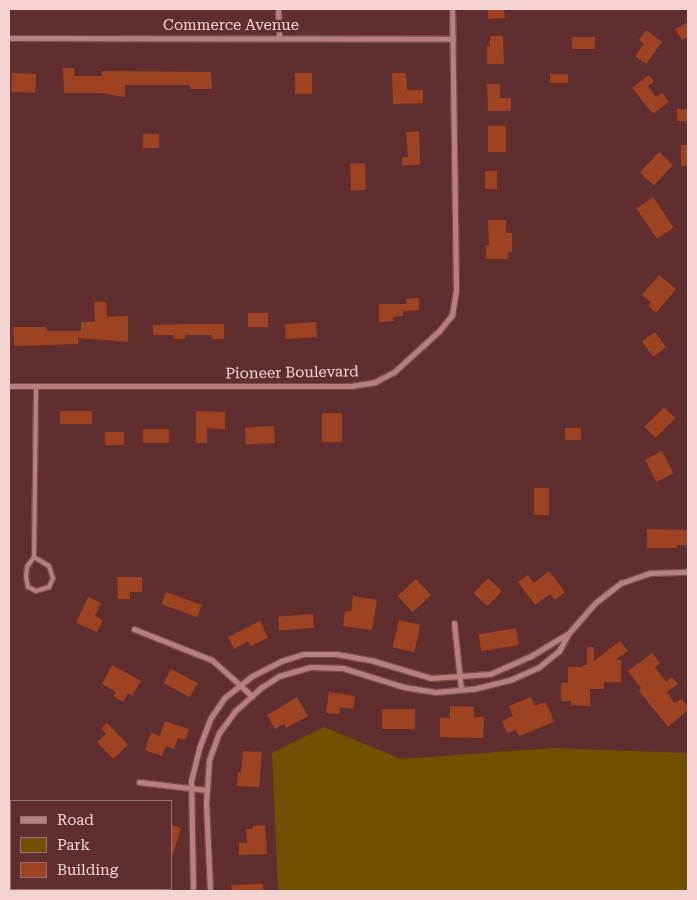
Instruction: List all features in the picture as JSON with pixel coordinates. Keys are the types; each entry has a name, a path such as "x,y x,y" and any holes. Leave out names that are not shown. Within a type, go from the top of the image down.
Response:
{"street":[{"path":"278,9 279,38"},
{"name":"Pioneer Boulevard","path":"9,386 351,386 375,382 394,372 439,331 452,315 456,289 452,9"},
{"name":"Commerce Avenue","path":"9,38 453,39"},
{"path":"210,891 207,790 210,760 219,733 235,711 279,676 311,667 343,668 404,686 436,692 461,690 510,680 539,667 559,651 568,634 595,603 621,583 650,573 688,572"},
{"path":"454,622 461,690"},
{"path":"134,629 212,660 252,696"},
{"path":"193,891 191,789 198,748 210,719 224,698 252,676 281,661 304,654 336,654 374,661 432,678 490,674 531,656 568,634"},
{"path":"139,782 207,790"}],"lane":[{"path":"34,557 49,566 54,578 49,587 36,591 28,587 26,577 27,567 34,557 36,386"}],"green space":[{"path":"324,727 401,759 553,748 688,753 688,891 278,891 272,753"}],"building":[{"path":"488,9 504,9 505,18 488,19"},
{"path":"688,22 688,37 682,40 675,29"},
{"path":"646,30 662,42 646,64 635,56 644,44 639,40"},
{"path":"490,36 503,36 504,64 487,64 487,46 490,46"},
{"path":"572,37 595,37 595,49 572,49"},
{"path":"63,68 74,68 74,76 102,76 102,71 211,72 212,89 191,89 190,85 125,85 125,97 102,93 64,93"},
{"path":"12,73 36,74 35,93 11,92"},
{"path":"295,73 312,73 312,94 295,94"},
{"path":"392,73 406,73 407,90 423,90 423,103 393,104"},
{"path":"550,74 568,74 568,83 550,83"},
{"path":"649,75 654,81 648,86 656,97 662,93 669,102 653,114 632,88"},
{"path":"487,84 500,84 500,98 511,98 511,111 488,111"},
{"path":"677,109 688,109 688,121 677,121"},
{"path":"488,126 506,126 506,152 488,152"},
{"path":"419,131 420,165 402,165 402,157 408,157 406,132"},
{"path":"143,134 159,134 159,148 143,148"},
{"path":"681,145 688,145 688,166 681,166"},
{"path":"659,152 673,165 654,185 640,172"},
{"path":"365,163 366,190 351,191 350,164"},
{"path":"485,171 497,171 497,189 485,189"},
{"path":"653,197 674,228 657,239 636,208"},
{"path":"488,220 506,220 506,233 512,233 512,252 508,252 508,259 486,259 486,245 489,245"},
{"path":"659,275 676,289 656,313 648,306 651,302 642,295"},
{"path":"419,298 419,310 403,311 403,316 393,317 394,321 379,322 379,304 406,304 406,299"},
{"path":"94,302 106,302 107,317 128,316 128,342 78,338 78,344 14,346 13,327 46,327 47,331 81,331 81,322 95,322"},
{"path":"248,313 268,313 268,327 248,327"},
{"path":"316,322 317,337 286,339 285,324"},
{"path":"224,324 224,339 212,339 212,335 185,335 185,339 174,339 174,335 153,335 153,325"},
{"path":"655,332 666,347 653,357 642,341"},
{"path":"664,407 675,418 656,438 644,427"},
{"path":"60,411 92,411 92,424 60,424"},
{"path":"196,411 225,412 225,429 207,428 207,443 196,443"},
{"path":"322,413 342,413 342,442 322,442"},
{"path":"274,426 275,443 246,444 245,428"},
{"path":"565,428 581,428 581,440 565,440"},
{"path":"143,429 169,429 169,443 143,443"},
{"path":"105,432 124,432 124,445 105,445"},
{"path":"662,451 673,473 656,482 645,460"},
{"path":"534,488 549,488 549,515 534,515"},
{"path":"647,529 688,530 688,545 677,545 677,548 647,548"},
{"path":"549,571 565,592 555,600 550,594 535,605 518,582 528,575 534,583"},
{"path":"117,577 142,577 142,592 130,592 130,599 118,599"},
{"path":"488,578 502,591 488,606 474,593"},
{"path":"416,579 431,595 413,612 398,596"},
{"path":"166,592 202,605 197,617 162,604"},
{"path":"353,596 377,600 372,630 343,626 345,611 351,611"},
{"path":"88,597 101,603 95,616 103,620 97,632 76,623"},
{"path":"313,614 314,628 279,630 278,616"},
{"path":"399,620 420,625 414,652 393,647"},
{"path":"260,621 268,638 250,646 248,641 234,649 228,637"},
{"path":"516,628 519,645 482,651 479,635"},
{"path":"620,641 628,651 615,660 621,660 621,682 604,682 604,689 590,689 590,706 571,705 571,701 561,701 561,683 568,683 568,667 583,667 583,665 587,665 587,647 594,647 594,661"},
{"path":"652,653 660,663 655,667 666,682 672,677 678,684 667,692 674,703 682,699 688,707 688,710 668,727 639,691 641,688 628,671"},
{"path":"112,665 141,681 132,696 128,693 123,702 113,696 116,692 102,684"},
{"path":"171,669 197,683 190,697 163,683"},
{"path":"329,692 355,696 353,709 340,707 339,714 326,713"},
{"path":"297,697 308,716 286,728 284,724 275,729 267,715"},
{"path":"531,697 535,706 546,702 554,722 519,736 516,730 507,733 502,721 513,716 509,706"},
{"path":"450,706 474,707 474,717 484,717 483,738 440,737 440,718 450,718"},
{"path":"382,709 415,709 415,729 382,729"},
{"path":"165,721 189,729 185,740 178,738 174,749 166,746 162,756 145,750 151,733 160,736"},
{"path":"107,723 128,745 113,759 97,742 106,734 101,728"},
{"path":"243,751 262,752 259,787 237,786 238,772 241,773"},
{"path":"172,825 181,828 172,854"},
{"path":"265,825 267,854 239,855 239,843 247,843 246,829"},
{"path":"263,884 263,891 232,891 231,885"}]}
